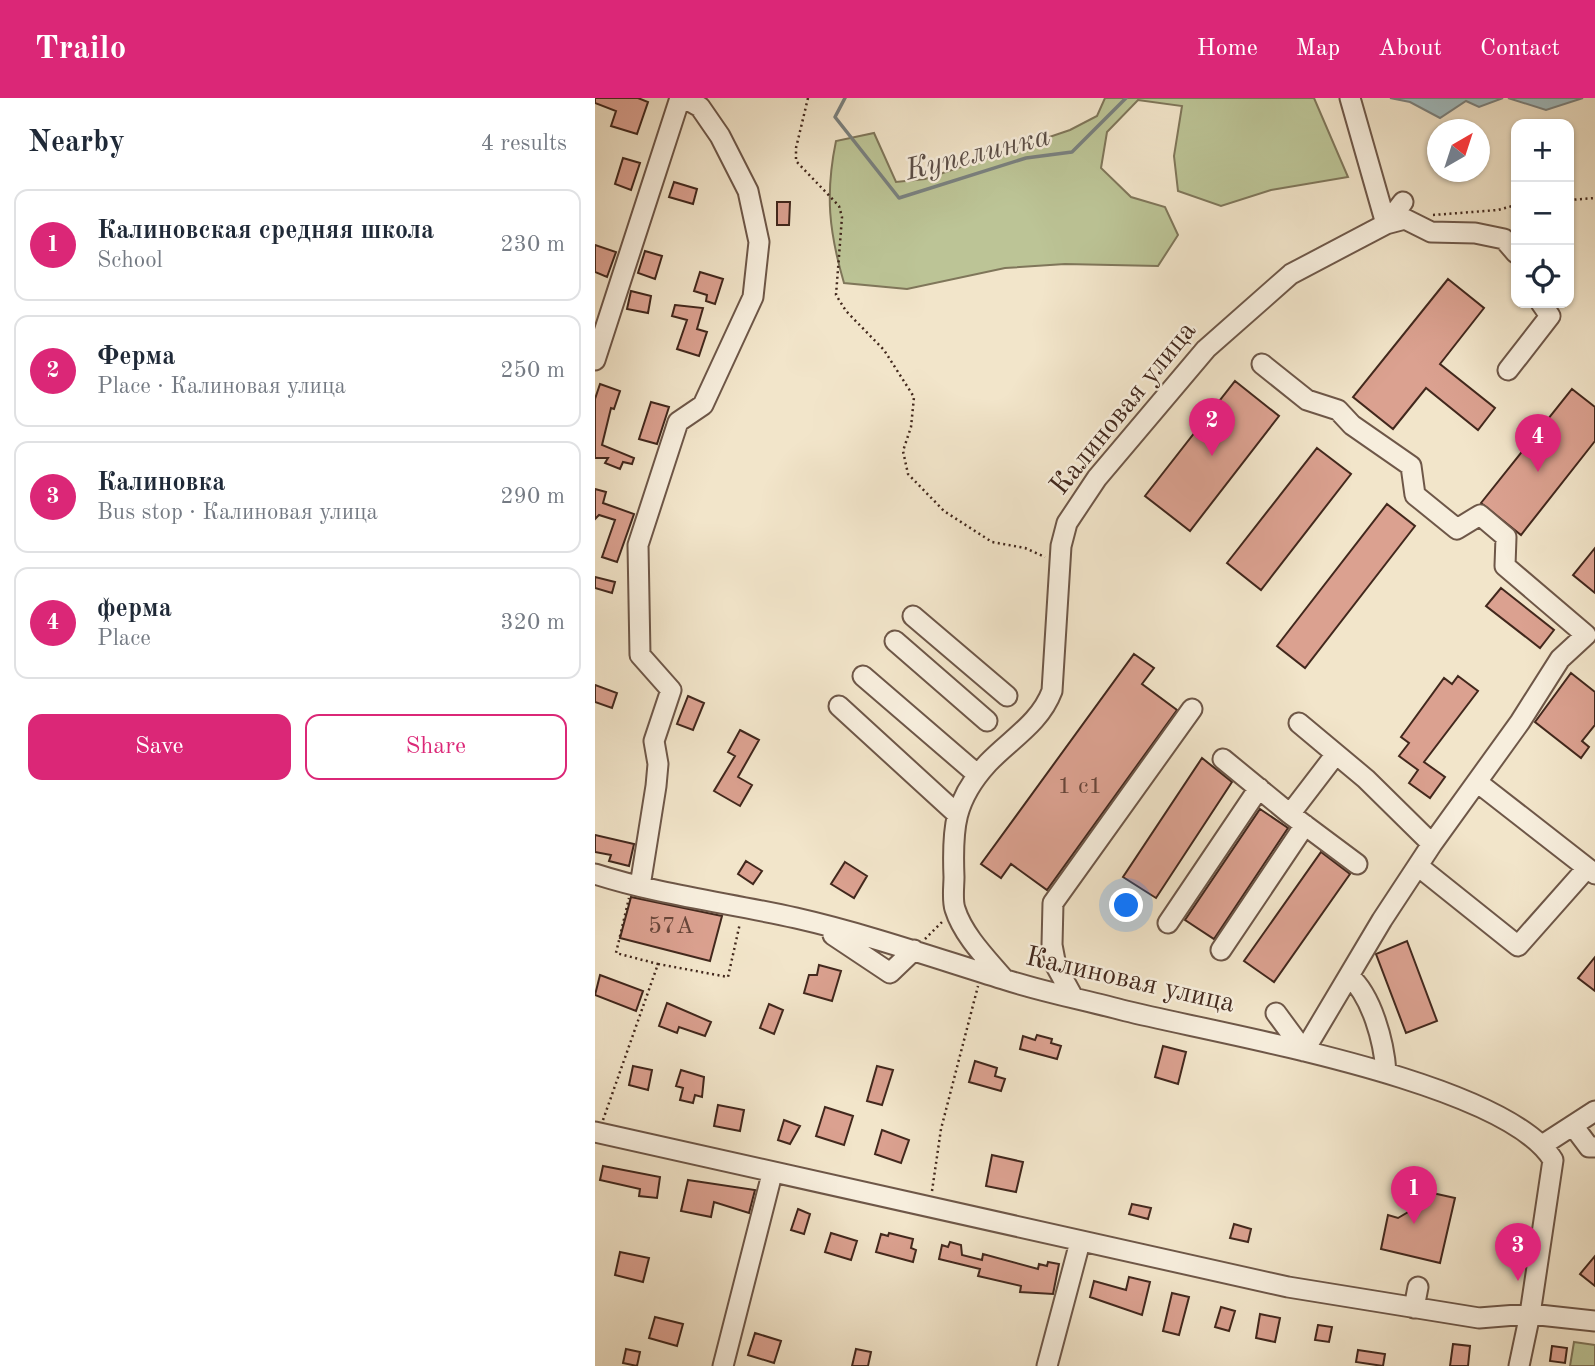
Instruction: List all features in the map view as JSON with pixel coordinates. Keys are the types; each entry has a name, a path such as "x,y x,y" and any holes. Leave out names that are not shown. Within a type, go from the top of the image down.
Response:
{"street":[{"path":"595,360 682,98 700,107 726,147 748,191 759,242 753,297 703,405 678,422 646,519 637,561 640,655 671,690 654,741 657,775 636,887"},
{"path":"1350,98 1386,225"},
{"path":"1404,210 1431,232 1475,233 1504,239 1511,247"},
{"name":"Калиновая улица","path":"1404,210 1386,225 1291,274 1206,349 1079,503 1067,523 1061,563 1052,691 1048,703 1037,718 967,789 952,833 955,909 976,946 1005,980 1386,1072 1491,1113 1544,1144"},
{"path":"1509,370 1550,316 1544,308"},
{"path":"1262,364 1307,400 1338,410 1352,425 1411,466 1415,495 1457,529 1480,515 1506,537 1505,566 1590,638 1560,659 1417,866 1304,1051 1276,1013"},
{"path":"913,616 1007,696"},
{"path":"895,641 987,721"},
{"path":"863,676 978,775"},
{"path":"839,706 957,814"},
{"path":"1073,997 1056,966 1052,945 1053,903 1192,709"},
{"path":"1299,723 1432,844"},
{"path":"1221,950 1336,754"},
{"path":"1223,759 1357,864"},
{"path":"1417,866 1518,946 1591,871 1477,782"},
{"path":"1168,923 1259,788"},
{"path":"595,874 636,887 811,922 914,950 1005,980"},
{"path":"811,922 890,973 914,950"},
{"path":"1349,976 1361,986 1385,1052 1386,1072"},
{"path":"1519,1366 1530,1314 1553,1160 1544,1144 1595,1111"},
{"path":"1574,1127 1589,1147 1595,1147"},
{"path":"597,1133 1288,1287 1479,1318 1530,1314 1595,1321"},
{"path":"723,1366 772,1174"},
{"path":"1047,1366 1080,1242"},
{"path":"1414,1308 1418,1287"}],"path":[{"path":"809,98 796,148 796,161 839,206 842,216 836,295 846,311 884,350 914,397 911,427 903,451 908,474 943,511 992,542 1025,548 1061,563"},
{"path":"1574,200 1595,198"},
{"path":"1404,210 1511,205"},
{"path":"636,887 616,953 728,977 742,915"},
{"path":"914,950 955,909"},
{"path":"597,1133 658,964"},
{"path":"929,1208 941,1129 981,972"}],"green space":[{"path":"1105,98 1314,98 1348,177 1271,190 1221,206 1178,191 1174,156 1182,106 1138,100 1107,132 1101,168 1131,197 1165,207 1178,235 1158,266 1065,264 1005,268 907,289 844,283 830,213 830,178 836,141 874,133 896,182 925,179 1070,130 1097,116"},
{"path":"1574,1342 1595,1345 1595,1366 1570,1366"}],"water":[{"path":"1390,98 1503,98 1479,107 1466,101 1440,118 1410,102"},
{"path":"1508,98 1583,98 1546,110"}],"building":[{"path":"595,98 638,98 648,102 637,134 611,126 616,111 595,103"},
{"path":"623,158 640,163 631,190 615,184"},
{"path":"674,182 697,189 693,204 669,197"},
{"path":"777,202 790,202 789,225 777,225"},
{"path":"595,245 616,252 607,277 595,272"},
{"path":"645,251 662,256 655,279 638,273"},
{"path":"700,272 723,279 715,304 706,301 707,295 694,291"},
{"path":"1448,279 1484,308 1440,364 1495,408 1478,430 1426,388 1393,429 1353,397"},
{"path":"631,291 651,296 648,313 627,309"},
{"path":"675,305 703,308 697,329 707,332 699,356 677,349 687,320 672,316"},
{"path":"1235,381 1279,416 1190,531 1145,496"},
{"path":"600,384 620,391 614,409 611,408 602,445 634,458 632,464 623,462 620,469 605,463 608,458 595,458 595,399"},
{"path":"1572,389 1595,407 1595,441 1521,535 1481,503"},
{"path":"651,402 669,407 657,444 639,439"},
{"path":"1317,448 1351,474 1261,590 1227,563"},
{"path":"595,489 606,492 603,503 634,514 617,562 602,557 615,520 599,515 595,519"},
{"path":"1387,504 1415,526 1305,668 1277,646"},
{"path":"1595,548 1595,593 1573,575"},
{"path":"595,577 615,582 612,593 595,588"},
{"path":"1501,588 1554,630 1540,648 1486,606"},
{"path":"1134,654 1154,668 1142,684 1177,710 1047,890 1011,864 1001,878 981,864"},
{"path":"1571,673 1595,692 1595,725 1582,741 1589,747 1581,758 1535,722"},
{"path":"1458,676 1478,691 1424,762 1445,777 1430,798 1409,783 1418,770 1399,756 1409,743 1401,737 1444,678 1452,684"},
{"path":"595,685 617,693 612,708 595,702"},
{"path":"688,696 704,703 693,730 677,724"},
{"path":"740,730 759,740 738,777 752,785 740,806 714,791 735,756 728,752"},
{"path":"1202,758 1232,782 1156,898 1123,877"},
{"path":"1260,809 1288,828 1214,939 1185,920"},
{"path":"595,835 634,844 629,866 609,861 611,855 595,852"},
{"path":"1321,852 1350,874 1274,982 1244,961"},
{"path":"746,861 762,871 753,884 738,874"},
{"path":"845,862 867,876 854,898 831,884"},
{"path":"631,897 722,916 710,961 620,938"},
{"path":"1407,941 1437,1021 1406,1033 1376,954"},
{"path":"1595,957 1595,991 1578,978"},
{"path":"819,965 841,971 832,1001 804,993 809,975 817,975"},
{"path":"600,975 643,991 636,1011 595,995"},
{"path":"667,1003 711,1022 705,1036 679,1027 677,1033 659,1026"},
{"path":"769,1004 783,1010 774,1034 760,1028"},
{"path":"1037,1035 1052,1039 1051,1043 1061,1046 1057,1059 1020,1049 1023,1036 1035,1040"},
{"path":"1163,1046 1186,1052 1178,1084 1155,1077"},
{"path":"975,1061 997,1068 995,1076 1005,1079 1001,1091 969,1082"},
{"path":"633,1066 652,1070 648,1090 629,1085"},
{"path":"877,1066 893,1070 882,1105 867,1101"},
{"path":"681,1070 704,1077 702,1097 695,1095 693,1103 680,1100 683,1088 676,1086"},
{"path":"718,1105 744,1110 740,1131 714,1126"},
{"path":"825,1107 853,1116 844,1145 816,1136"},
{"path":"784,1120 800,1126 790,1144 778,1140"},
{"path":"882,1130 909,1140 901,1163 875,1154"},
{"path":"992,1155 1023,1162 1016,1192 986,1186"},
{"path":"603,1166 660,1177 657,1198 639,1196 640,1189 600,1180"},
{"path":"688,1180 755,1190 749,1213 714,1202 711,1217 681,1211"},
{"path":"1428,1192 1455,1198 1440,1263 1381,1249 1388,1215 1398,1218 1425,1202"},
{"path":"1132,1204 1151,1208 1148,1219 1129,1214"},
{"path":"798,1209 810,1214 804,1234 791,1230"},
{"path":"1234,1224 1251,1229 1248,1242 1230,1238"},
{"path":"831,1233 857,1241 851,1260 825,1252"},
{"path":"889,1233 913,1239 911,1248 916,1250 913,1262 876,1252 881,1234 888,1236"},
{"path":"950,1242 961,1245 962,1255 982,1260 983,1254 1038,1269 1039,1264 1059,1264 1053,1294 1020,1292 1021,1286 978,1276 980,1269 939,1259 942,1245 948,1247"},
{"path":"620,1252 649,1258 643,1282 615,1275"},
{"path":"1595,1256 1595,1286 1580,1274"},
{"path":"1129,1277 1150,1282 1142,1315 1090,1297 1094,1281 1126,1290"},
{"path":"1172,1293 1189,1297 1179,1335 1163,1331"},
{"path":"1221,1307 1235,1311 1229,1331 1215,1327"},
{"path":"1260,1314 1280,1318 1275,1342 1256,1338"},
{"path":"655,1317 683,1324 677,1346 649,1338"},
{"path":"1318,1325 1332,1327 1329,1342 1315,1340"},
{"path":"755,1333 781,1341 774,1363 748,1355"},
{"path":"1453,1344 1470,1346 1468,1366 1450,1366"},
{"path":"1552,1346 1567,1348 1565,1363 1550,1361"},
{"path":"626,1349 640,1352 637,1366 623,1363"},
{"path":"856,1349 871,1352 868,1366 852,1366"},
{"path":"1358,1350 1385,1354 1383,1366 1356,1362"}],"waterway":[{"name":"Купелинка","path":"845,98 835,117 899,198 1026,158 1072,152 1126,98"}],"place":[{"name":"Ферма","path":"1212,456"},
{"name":"ферма","path":"1538,472"},
{"name":"Калиновская средняя школа","path":"1414,1224"},
{"name":"Калиновка","path":"1518,1281"}]}
